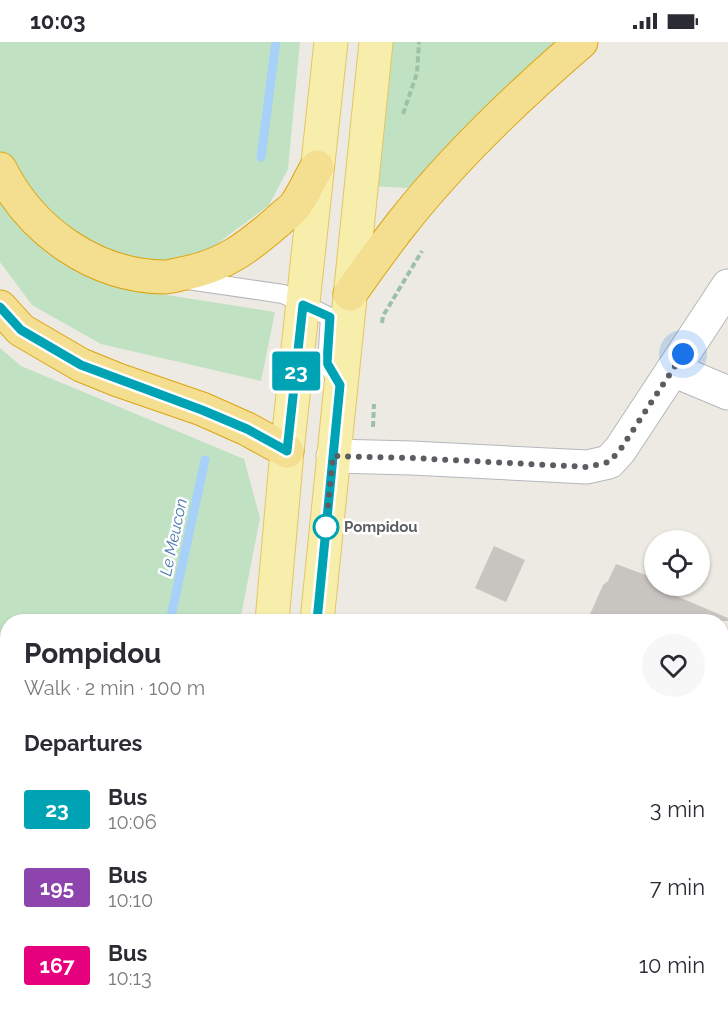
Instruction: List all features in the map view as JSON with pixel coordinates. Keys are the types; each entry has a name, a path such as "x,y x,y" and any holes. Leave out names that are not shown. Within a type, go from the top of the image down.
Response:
{"highway":[{"path":"350,294 399,227 467,149 581,42"},
{"path":"0,169 21,201 43,226 70,249 102,266 165,277 194,272 228,260 257,239 294,206 316,167"},
{"path":"0,307 21,330 81,365 202,410 247,429 287,451"}],"main road":[{"path":"273,614 287,451 331,42"},
{"path":"318,614 376,42"}],"street":[{"path":"333,456 587,467 609,462 620,450 728,286"},
{"path":"673,370 728,393"}],"lane":[{"path":"165,277 283,294 330,317 327,363 340,385"}],"green space":[{"path":"0,42 300,42 288,169 269,205 210,249 174,258 167,295 275,312 261,381 101,344 32,305 0,262"},
{"path":"384,42 555,42 408,188 373,186"},
{"path":"0,348 21,366 244,459 260,518 241,614 0,614"}],"building":[{"path":"494,546 525,560 506,602 475,588"},
{"path":"616,564 644,574 644,596 676,596 719,614 590,614 603,585 608,581"}],"waterway":[{"name":"Le Meucon","path":"261,157 276,42"},
{"name":"Le Meucon","path":"172,614 205,460"}],"bus line":[{"name":"23","path":"0,307 21,330 81,365 202,410 247,429 287,451 303,305 330,317 327,363 340,385 318,614"}],"place":[{"name":"Pompidou","path":"326,527"}],"route":[{"path":"326,527 333,456 587,467 609,462 620,450 683,354"}]}
